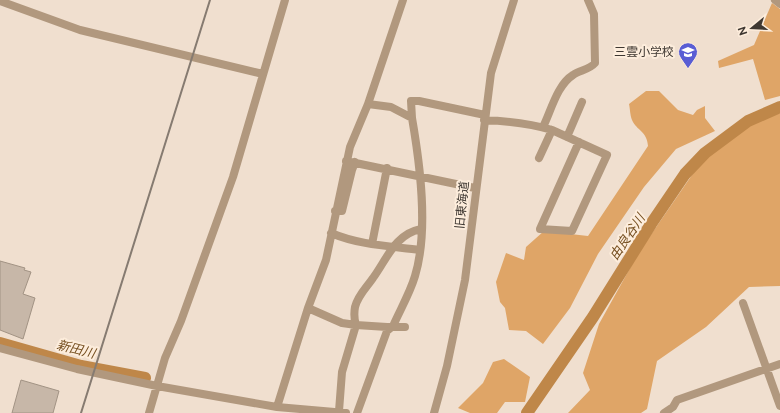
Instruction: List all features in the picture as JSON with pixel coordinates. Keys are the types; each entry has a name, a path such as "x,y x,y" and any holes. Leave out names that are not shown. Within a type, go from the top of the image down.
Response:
{"street":[{"path":"149,413 165,358 181,321 233,177 285,0"},
{"path":"277,407 308,308 326,260 335,211 350,147 368,104 403,0"},
{"name":"旧東海道","path":"434,413 447,366 465,280 475,188 491,73 514,0"},
{"path":"543,127 566,82 573,74 592,67 595,63 594,14 588,0"},
{"path":"775,0 780,4"},
{"path":"0,1 80,30 263,74"},
{"path":"357,413 387,332 393,326 415,276 420,250 421,175 412,118 411,101 433,102 485,117 543,127 552,130 579,142 607,155 572,231 540,229 579,142"},
{"path":"567,137 582,102"},
{"path":"368,104 391,107 412,118"},
{"path":"539,158 552,130"},
{"path":"346,160 421,175 475,188"},
{"path":"335,211 342,211 352,170 356,162"},
{"path":"372,244 387,168"},
{"path":"0,348 157,386 293,411 342,412 342,372 356,325 356,306 361,293 374,278 393,246 413,230 421,229"},
{"path":"331,233 343,238 372,244 420,250"},
{"path":"743,303 780,406"},
{"path":"308,308 342,323 356,325 405,326"},
{"path":"664,413 674,410 677,400 780,364"}],"shaded area":[{"path":"772,3 780,9 780,96 765,100 753,59 719,68 718,61 754,45"},
{"path":"646,91 659,91 678,110 693,115 697,110 705,106 705,118 715,131 676,149 644,187 598,254 570,308 543,344 526,331 509,330 505,308 500,302 496,282 506,253 524,260 526,247 544,231 588,236 648,146 646,137 632,120 629,104"},
{"path":"780,113 780,286 749,287 706,327 657,361 647,409 641,413 568,413 590,390 583,373 599,324 639,252 703,159 751,124"},
{"path":"504,359 530,377 525,402 505,402 497,413 470,413 458,408 483,383 493,362"}],"building":[{"path":"0,261 25,268 24,270 31,272 23,294 35,298 23,339 0,330"},
{"path":"21,380 59,391 53,413 12,413"}],"waterway":[{"name":"由良谷川","path":"527,413 593,317 651,224 685,174 705,153 748,121 780,107"},
{"name":"新田川","path":"0,343 81,366 145,378"}],"railway":[{"path":"81,413 210,0"}],"place":[{"name":"三雲小学校","path":"688,69"}]}
